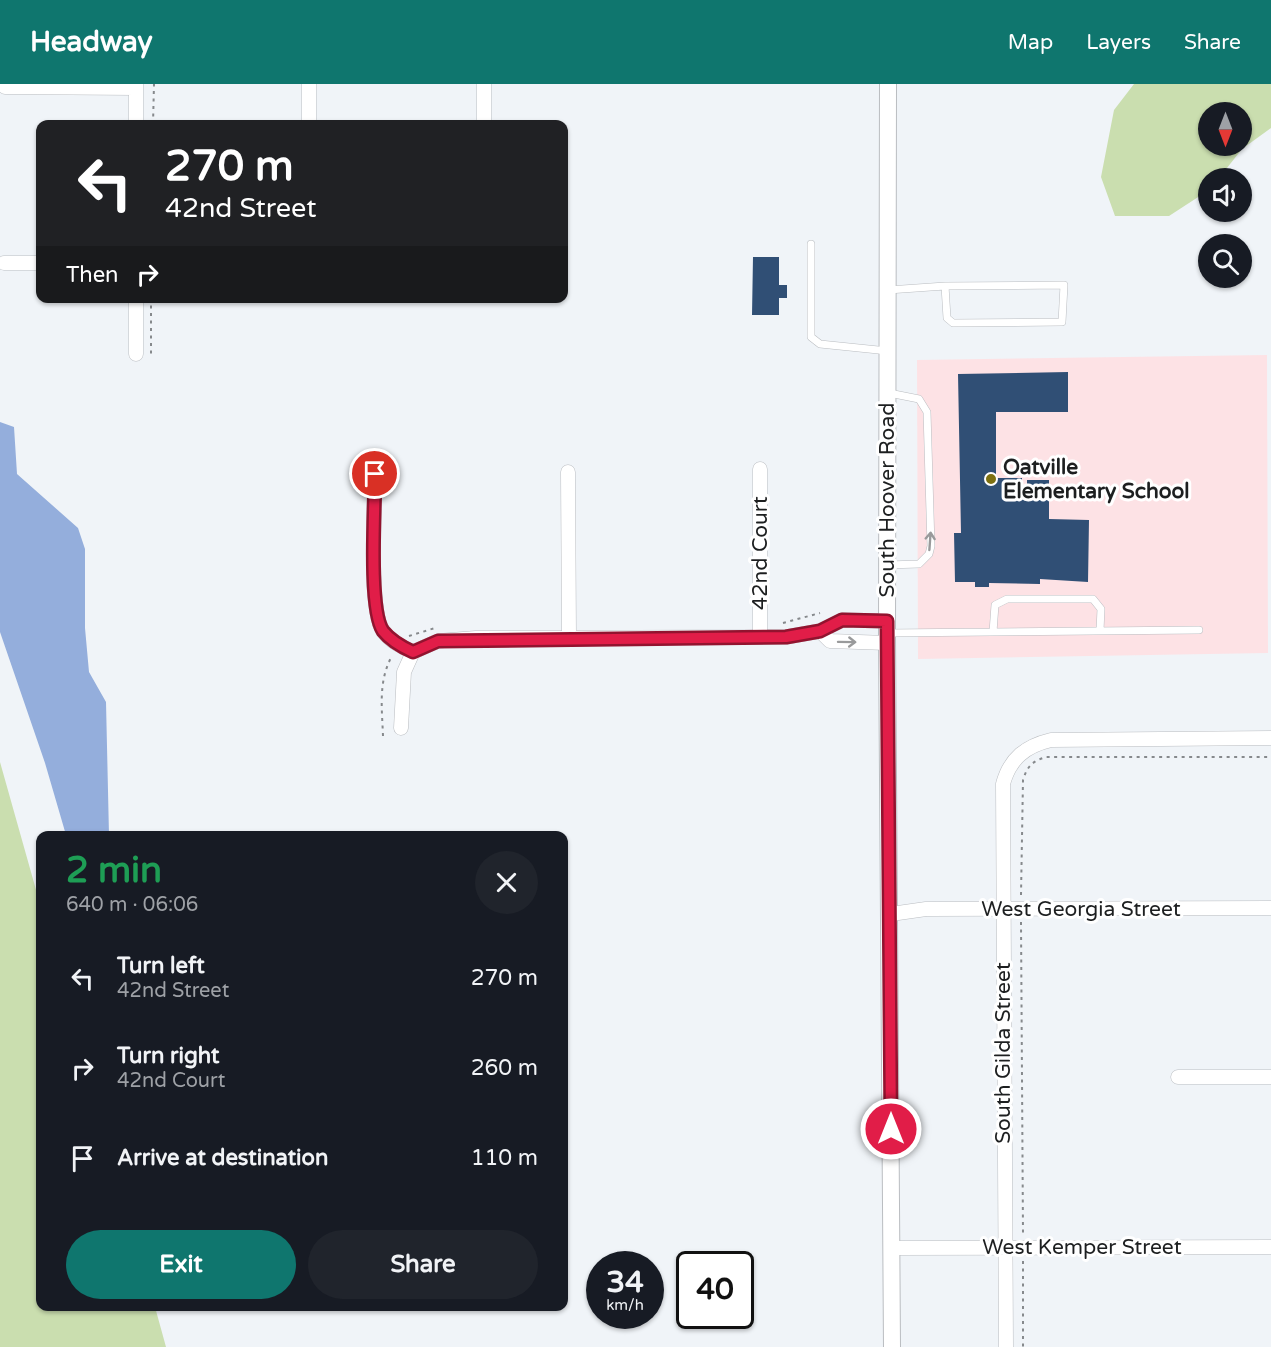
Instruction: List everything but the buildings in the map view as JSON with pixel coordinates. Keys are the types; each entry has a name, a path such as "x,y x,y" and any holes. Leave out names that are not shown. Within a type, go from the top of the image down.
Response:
{"street":[{"path":"309,84 309,120"},
{"path":"484,84 484,120"},
{"name":"South Hoover Road","path":"888,84 887,633 891,914 892,1347"},
{"path":"5,87 136,86 136,120"},
{"path":"4,263 36,263"},
{"path":"136,303 136,354"},
{"name":"42nd Court","path":"760,469 760,637"},
{"path":"568,472 569,638"},
{"path":"375,474 376,607 383,630 398,645 413,652"},
{"path":"401,728 404,672 413,652 438,641 786,637 820,631 842,620 887,633"},
{"path":"820,631 830,641 887,633"},
{"name":"South Gilda Street","path":"1006,1347 1004,784 1013,760 1030,747 1051,740 1271,738"},
{"name":"West Georgia Street","path":"891,914 926,909 1271,908"},
{"path":"1178,1077 1271,1077"},
{"name":"West Kemper Street","path":"892,1248 1271,1247"}],"lane":[{"path":"811,244 812,336 820,344 888,351"},
{"path":"888,290 945,286 1064,285 1062,322 953,323 947,318 945,286"},
{"path":"887,393 919,399 927,412 931,546 929,554 919,564 887,565"},
{"path":"993,632 995,605 1007,599 1093,599 1101,609 1100,630"},
{"path":"887,633 1199,630"}],"path":[{"path":"153,120 154,84"},
{"path":"151,303 151,356"},
{"path":"1023,1347 1021,909 1023,780 1027,768 1036,760 1046,757 1271,757"}],"shaded area":[{"path":"1267,355 1268,653 918,659 917,360"}],"green space":[{"path":"1134,84 1271,84 1271,128 1252,142 1252,102 1198,102 1198,156 1236,156 1227,168 1198,168 1198,197 1169,216 1115,216 1101,177 1114,110"},
{"path":"0,762 36,890 36,1311 156,1311 166,1347 0,1347"}],"water":[{"path":"0,422 14,427 17,474 78,528 85,549 85,628 89,672 106,702 109,831 65,831 45,763 0,632"}],"place":[{"name":"Oatville Elementary School","path":"991,479"}],"route":[{"path":"375,474 376,607 383,630 398,645 413,652 438,641 476,638 786,637 820,631 842,620 887,621 891,1129"}]}
